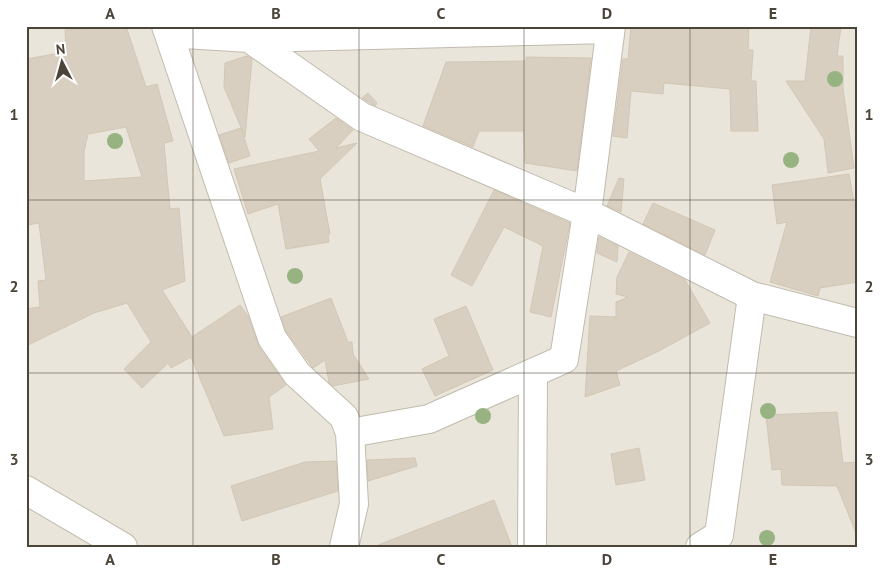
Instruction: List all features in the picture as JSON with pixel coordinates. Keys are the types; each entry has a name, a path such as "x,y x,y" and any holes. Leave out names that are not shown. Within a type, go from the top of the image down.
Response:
{"street":[{"path":"344,547 354,504 350,433 344,417 297,374 272,338 167,30 249,38 610,28 587,213 564,359 429,419 350,433"},
{"path":"249,38 362,117 587,213 752,296 857,324"},
{"path":"700,547 720,535 752,296"},
{"path":"532,547 533,373"},
{"path":"26,490 123,547"}],"shaded area":[{"path":"26,26 857,26 857,547 26,547"}],"building":[{"path":"126,26 146,87 157,84 173,141 164,143 170,209 179,208 185,281 162,290 192,337 240,305 248,316 259,347 286,385 269,397 273,429 224,436 191,357 171,368 168,363 142,388 124,369 151,342 127,303 94,313 28,345 26,309 40,307 38,281 46,280 39,223 28,225 26,212 26,59 66,52 65,30","holes":["126,127 142,177 84,181 84,152 88,134"]},
{"path":"631,26 749,27 748,50 753,50 751,81 756,81 758,131 731,131 730,89 664,83 663,94 631,91 627,138 613,136 623,59 628,59"},
{"path":"811,26 841,26 837,56 843,56 843,88 854,168 828,173 824,139 786,81 805,81"},
{"path":"247,56 252,59 245,137 224,87 225,63"},
{"path":"526,57 591,58 577,171 525,163 524,131 479,131 473,147 423,126 446,62 526,61"},
{"path":"368,93 377,103 375,106 362,98"},
{"path":"336,118 353,130 336,148 357,143 320,179 330,234 328,234 329,242 286,249 278,204 248,214 234,169 319,151 309,139"},
{"path":"241,128 250,156 229,163 219,135"},
{"path":"849,174 857,218 857,282 820,288 818,296 770,282 787,222 777,224 772,185"},
{"path":"619,178 624,179 621,212 607,206"},
{"path":"494,190 570,223 551,317 530,312 543,246 504,227 472,286 451,275"},
{"path":"653,203 715,230 705,255 643,224"},
{"path":"599,237 618,246 617,262 597,253"},
{"path":"629,252 685,280 710,323 659,351 616,371 620,385 585,397 590,316 616,317 616,302 628,297 616,294 617,277"},
{"path":"331,298 348,342 352,342 353,354 369,379 333,386 329,383 325,360 313,368 286,331 281,317"},
{"path":"466,306 493,370 435,396 422,369 449,356 434,319"},
{"path":"837,412 843,463 857,462 856,533 837,486 782,485 781,469 772,470 766,415"},
{"path":"639,448 645,480 616,485 611,454"},
{"path":"415,458 417,466 368,481 367,460"},
{"path":"336,461 338,491 242,521 231,486 305,462"},
{"path":"494,500 512,547 378,547 378,545"}]}
